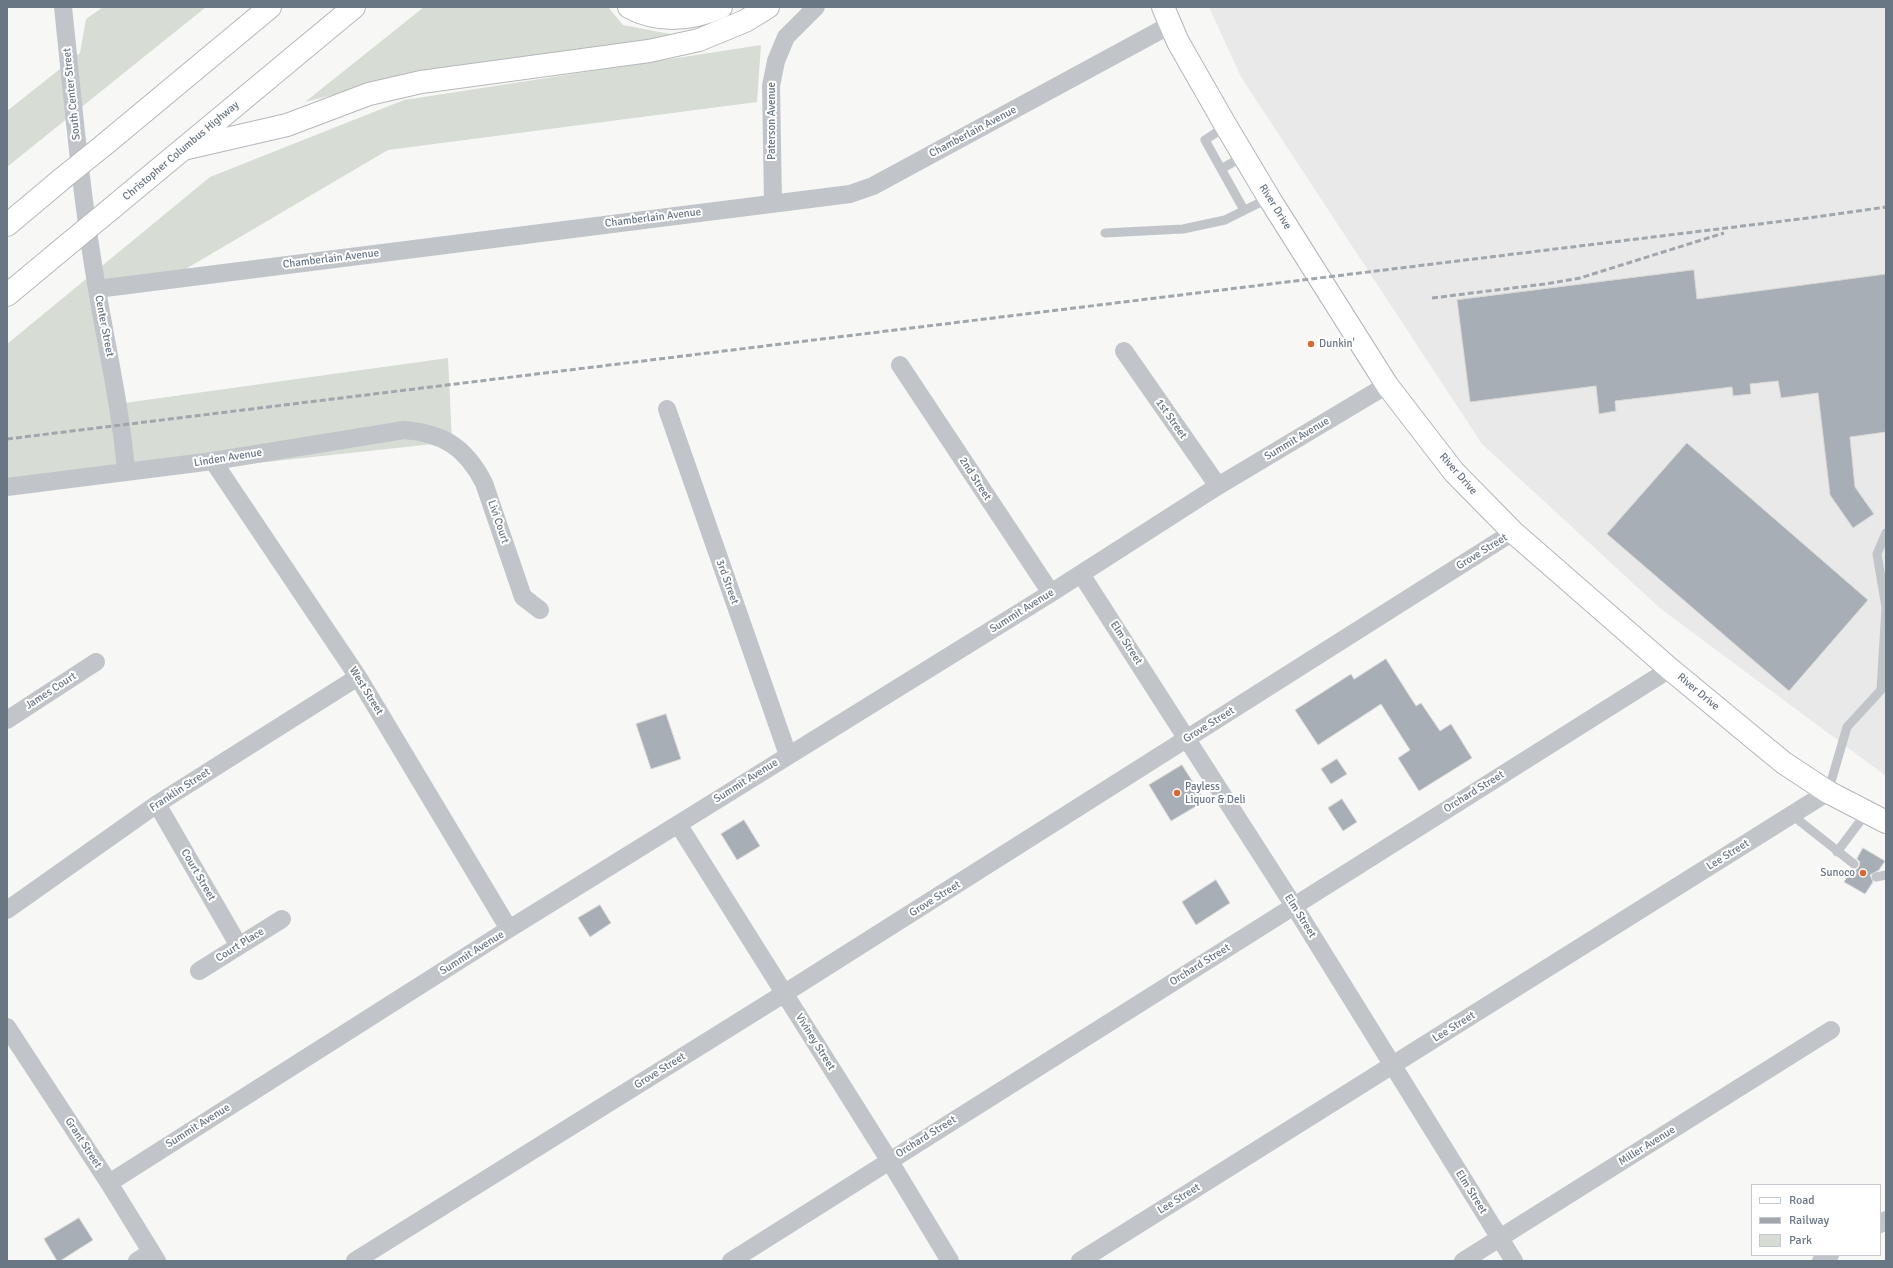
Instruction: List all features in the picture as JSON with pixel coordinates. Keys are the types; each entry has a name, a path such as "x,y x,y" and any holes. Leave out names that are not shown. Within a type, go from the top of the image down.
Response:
{"main road":[{"path":"7,225 73,179 104,145 270,7"},
{"name":"Christopher Columbus Highway","path":"7,294 354,7"},
{"path":"629,7 648,15 679,18 695,16 721,7"},
{"path":"183,148 287,125 369,94 421,82 649,51 699,40 745,21 768,7"},
{"name":"River Drive","path":"1166,16 1226,126 1269,198 1387,385 1454,472 1513,532 1670,669 1784,763 1828,792 1886,822"}],"street":[{"name":"South Center Street","path":"63,7 73,179"},
{"name":"Paterson Avenue","path":"773,203 771,86 776,61 786,37 816,7"},
{"name":"Chamberlain Avenue","path":"97,289 850,194 873,186 1166,16"},
{"name":"Center Street","path":"73,179 97,289 122,425 126,471"},
{"name":"1st Street","path":"1124,351 1218,486"},
{"name":"2nd Street","path":"900,364 1050,593"},
{"name":"Summit Avenue","path":"109,1183 509,929 1081,574 1218,486 1387,385"},
{"name":"3rd Street","path":"667,409 788,755"},
{"name":"Linden Avenue","path":"7,488 126,471 213,461 404,430 421,431 447,440"},
{"name":"Livi Court","path":"447,440 463,451 475,466 484,483 523,597 540,610"},
{"name":"West Street","path":"213,461 358,677 509,929"},
{"name":"Grove Street","path":"355,1261 785,993 1513,532"},
{"name":"Elm Street","path":"1081,574 1294,906 1514,1261"},
{"name":"James Court","path":"7,720 96,662"},
{"name":"Orchard Street","path":"731,1261 1670,669"},
{"name":"Franklin Street","path":"7,910 157,804 358,677"},
{"name":"Lee Street","path":"1080,1261 1828,792"},
{"name":"Court Street","path":"157,804 239,946"},
{"name":"Viviney Street","path":"678,824 890,1160 950,1261"},
{"name":"Court Place","path":"198,972 282,919"},
{"name":"Grant Street","path":"7,1027 109,1183 148,1258"},
{"name":"Miller Avenue","path":"1463,1261 1831,1030"}],"lane":[{"path":"1226,126 1205,140 1244,210"},
{"path":"1221,169 1244,156"},
{"path":"1105,233 1183,229 1225,220 1269,198"},
{"path":"1828,792 1847,727 1881,690 1886,607 1877,554 1886,533"},
{"path":"1837,852 1867,812"},
{"path":"1792,815 1854,864"},
{"path":"1876,876 1886,875"}],"shaded area":[{"path":"1209,7 1886,7 1886,776 1661,609 1482,444 1241,77"}],"green space":[{"path":"103,7 206,7 7,167 7,111 80,53 86,19"},
{"path":"424,7 608,7 623,25 686,37 409,76 305,102"},
{"path":"761,45 757,102 388,150 172,277 98,290 117,404 448,358 452,442 7,490 7,344 210,177 404,100"}],"building":[{"path":"1694,270 1697,299 1886,274 1886,432 1850,437 1855,487 1874,514 1853,528 1830,495 1818,393 1781,398 1778,381 1750,384 1751,394 1733,396 1732,387 1615,401 1616,411 1599,414 1596,386 1470,402 1457,300"},
{"path":"1687,443 1868,600 1789,691 1607,534"},
{"path":"1386,659 1416,706 1421,703 1440,731 1451,724 1472,758 1419,791 1398,758 1410,750 1381,704 1318,745 1295,710 1351,674 1354,679"},
{"path":"666,714 681,759 651,769 636,724"},
{"path":"1337,759 1347,774 1331,784 1321,769"},
{"name":"Payless Liquor & Deli","path":"1182,765 1205,801 1171,821 1149,785"},
{"path":"1342,799 1357,822 1343,831 1328,808"},
{"path":"744,820 760,846 737,860 721,834"},
{"path":"1863,848 1885,861 1879,870 1870,875 1873,882 1865,894 1844,882 1851,869 1856,870 1859,867 1860,862 1857,859"},
{"path":"1216,880 1230,903 1196,925 1182,902"},
{"path":"600,905 611,923 590,937 578,918"},
{"path":"79,1218 93,1240 60,1261 57,1261 44,1239"}],"railway":[{"path":"7,439 1808,218 1886,207"},
{"path":"1432,298 1545,284 1580,278 1724,233"}],"place":[{"name":"Dunkin'","path":"1311,344"},
{"name":"Payless Liquor & Deli","path":"1177,793"},
{"name":"Sunoco","path":"1863,873"}]}
